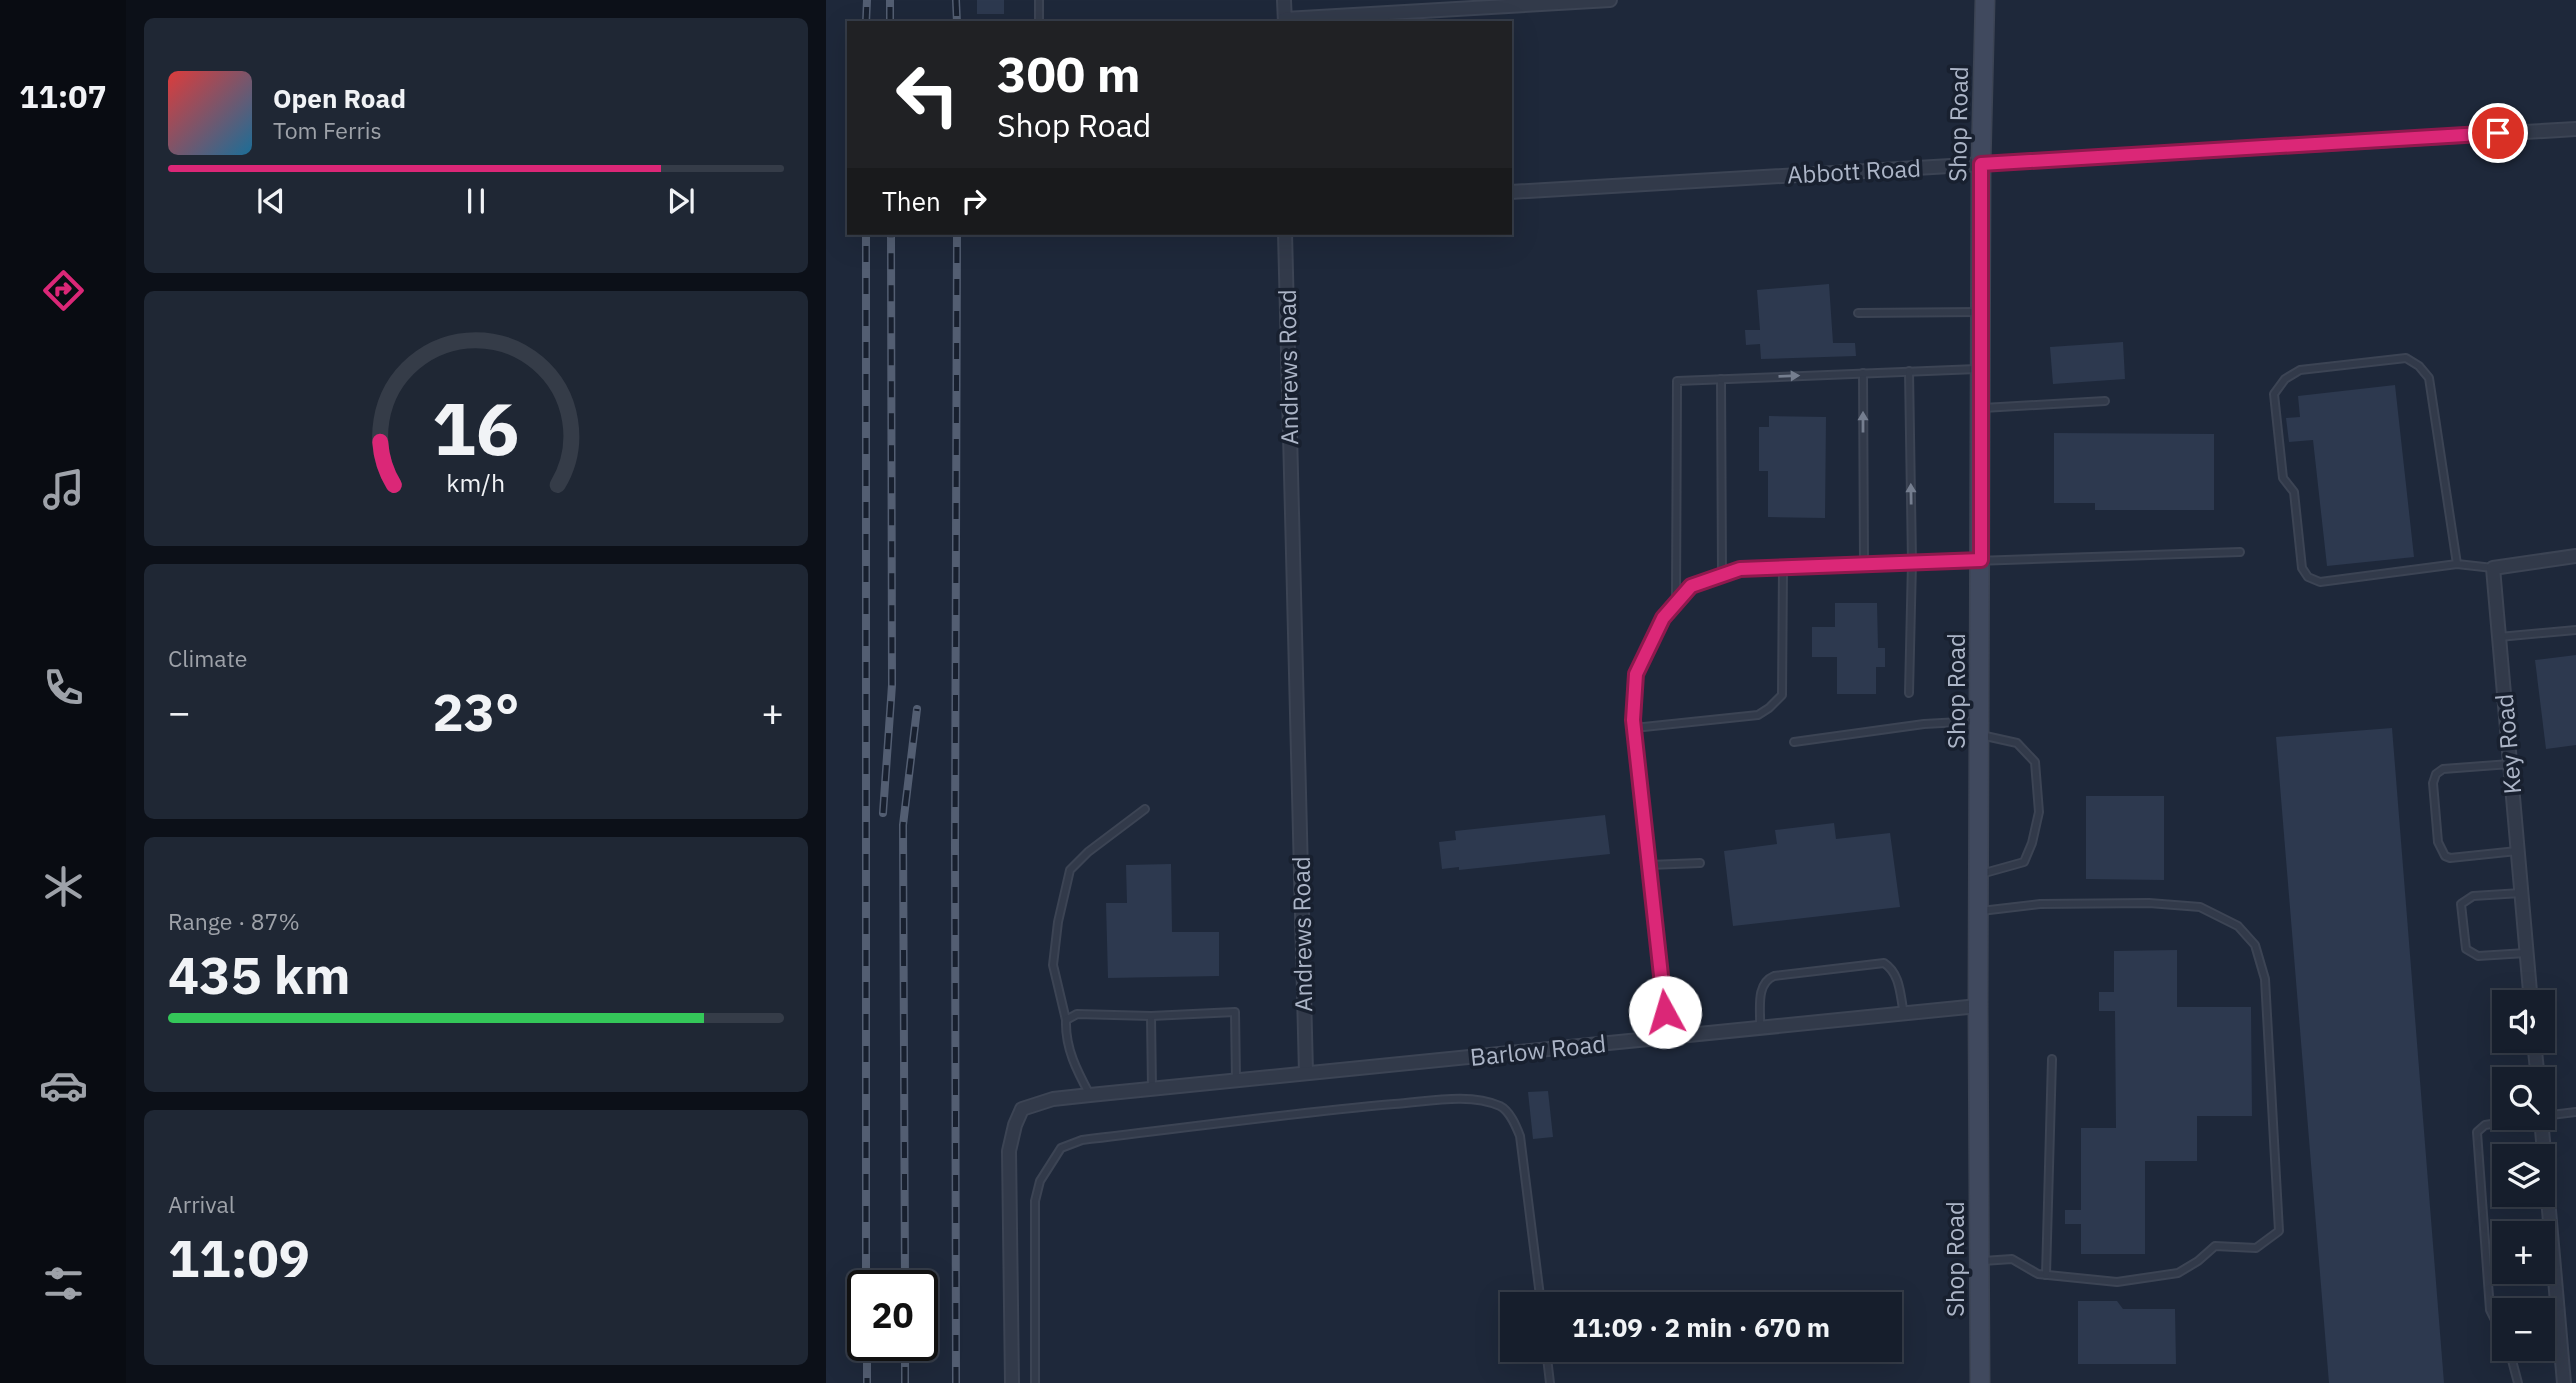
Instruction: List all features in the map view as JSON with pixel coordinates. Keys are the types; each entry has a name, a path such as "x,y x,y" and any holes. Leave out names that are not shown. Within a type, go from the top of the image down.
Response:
{"street":[{"path":"1284,0 1285,21 1610,0"},
{"name":"Shop Road","path":"1980,1383 1978,1006 1981,164 1985,0"},
{"name":"Abbott Road","path":"1512,192 2576,129"},
{"name":"Andrews Road","path":"1285,235 1306,1073"},
{"path":"2493,568 2576,556"},
{"name":"Key Road","path":"2493,568 2530,990"},
{"name":"Barlow Road","path":"1306,1073 1978,1006"},
{"path":"1012,1383 1009,1151 1022,1108 1053,1099 1306,1073"},
{"path":"2543,1130 2564,1383"}],"lane":[{"path":"1039,0 1039,21"},
{"path":"1858,313 1981,312"},
{"path":"2457,564 2429,377 2419,366 2406,358 2300,370 2285,379 2274,394 2283,478 2294,492 2302,568 2308,577 2320,582 2457,564 2493,568"},
{"path":"1676,603 1677,381 1981,368"},
{"path":"1909,371 1912,562 1909,693"},
{"path":"1863,373 1864,564"},
{"path":"1721,379 1722,575"},
{"path":"1981,408 2105,401"},
{"path":"1668,1037 1634,728 1636,674 1663,618 1691,586 1740,569 2240,552"},
{"path":"1634,728 1758,715 1782,695 1783,567"},
{"path":"2499,637 2576,630"},
{"path":"1794,742 1924,724 1980,728 2017,743 2035,762 2039,812 2032,843 2024,862 1979,874"},
{"path":"2510,764 2443,769 2436,774 2433,783 2438,842 2445,856 2450,858 2518,851"},
{"path":"1090,1095 1072,1061 1065,1033 1066,1020 1053,965 1058,922 1070,870 1088,852 1144,809"},
{"path":"1649,865 1700,863"},
{"path":"2521,893 2473,896 2462,904 2466,949 2478,956 2527,953"},
{"path":"1979,911 2040,904 2200,906 2238,926 2255,944 2265,979 2279,1231 2256,1248 2215,1246 2178,1273 2117,1282 2038,1274 2012,1259 1980,1261"},
{"path":"1760,1028 1761,987 1766,979 1884,963 1892,968 1896,975 1903,1014"},
{"path":"1066,1020 1077,1013 1151,1016 1235,1012 1236,1080"},
{"path":"1151,1016 1152,1089"},
{"path":"2046,1275 2052,1059"},
{"path":"1035,1383 1035,1201 1040,1181 1061,1148 1082,1140 1441,1100 1483,1101 1502,1107 1514,1121 1520,1136 1540,1292"},
{"path":"2555,1115 2576,1111"},
{"path":"2492,1124 2485,1125 2477,1132 2492,1314"},
{"path":"2512,1361 2518,1383"},
{"path":"1548,1362 1550,1383"}],"building":[{"path":"977,0 1004,0 1004,14 977,14"},
{"path":"1829,284 1833,343 1855,343 1856,356 1761,359 1760,344 1746,345 1745,330 1760,330 1757,290"},
{"path":"2123,342 2125,379 2053,384 2050,347"},
{"path":"2395,385 2414,557 2327,566 2313,440 2289,442 2286,418 2300,417 2298,396"},
{"path":"1769,416 1826,417 1825,518 1768,517 1768,471 1759,471 1759,427 1769,427"},
{"path":"2054,433 2214,434 2214,510 2095,510 2095,503 2054,503"},
{"path":"1835,603 1877,603 1878,648 1885,648 1885,667 1876,667 1876,694 1837,694 1837,657 1812,657 1812,627 1835,627"},
{"path":"2576,655 2576,745 2546,749 2535,660"},
{"path":"2392,728 2444,1383 2329,1383 2276,737"},
{"path":"2086,796 2164,796 2164,880 2086,879"},
{"path":"1605,815 1610,854 1459,870 1459,867 1442,869 1439,842 1456,840 1455,831"},
{"path":"1834,823 1836,839 1890,833 1900,907 1733,926 1724,851 1777,844 1775,830"},
{"path":"1171,864 1172,932 1219,932 1219,976 1108,978 1106,903 1127,903 1126,865"},
{"path":"2177,950 2177,1007 2251,1007 2252,1116 2197,1116 2197,1161 2145,1161 2145,1254 2081,1254 2081,1224 2065,1224 2065,1210 2081,1210 2081,1128 2116,1128 2115,1011 2099,1011 2099,992 2114,992 2114,951"},
{"path":"1548,1091 1553,1137 1533,1139 1528,1092"},
{"path":"2078,1301 2117,1301 2123,1309 2175,1309 2176,1364 2078,1364"}],"railway":[{"path":"866,21 867,0"},
{"path":"890,0 890,21"},
{"path":"956,0 957,21"},
{"path":"866,235 866,1270"},
{"path":"883,813 892,685 891,235"},
{"path":"956,1383 957,235"},
{"path":"905,1270 903,825 917,709"},
{"path":"867,1361 867,1383"},
{"path":"905,1361 905,1383"}],"route":[{"path":"1665,1012 1633,720 1636,674 1663,618 1691,586 1740,569 1981,560 1981,164 2498,133"}]}
